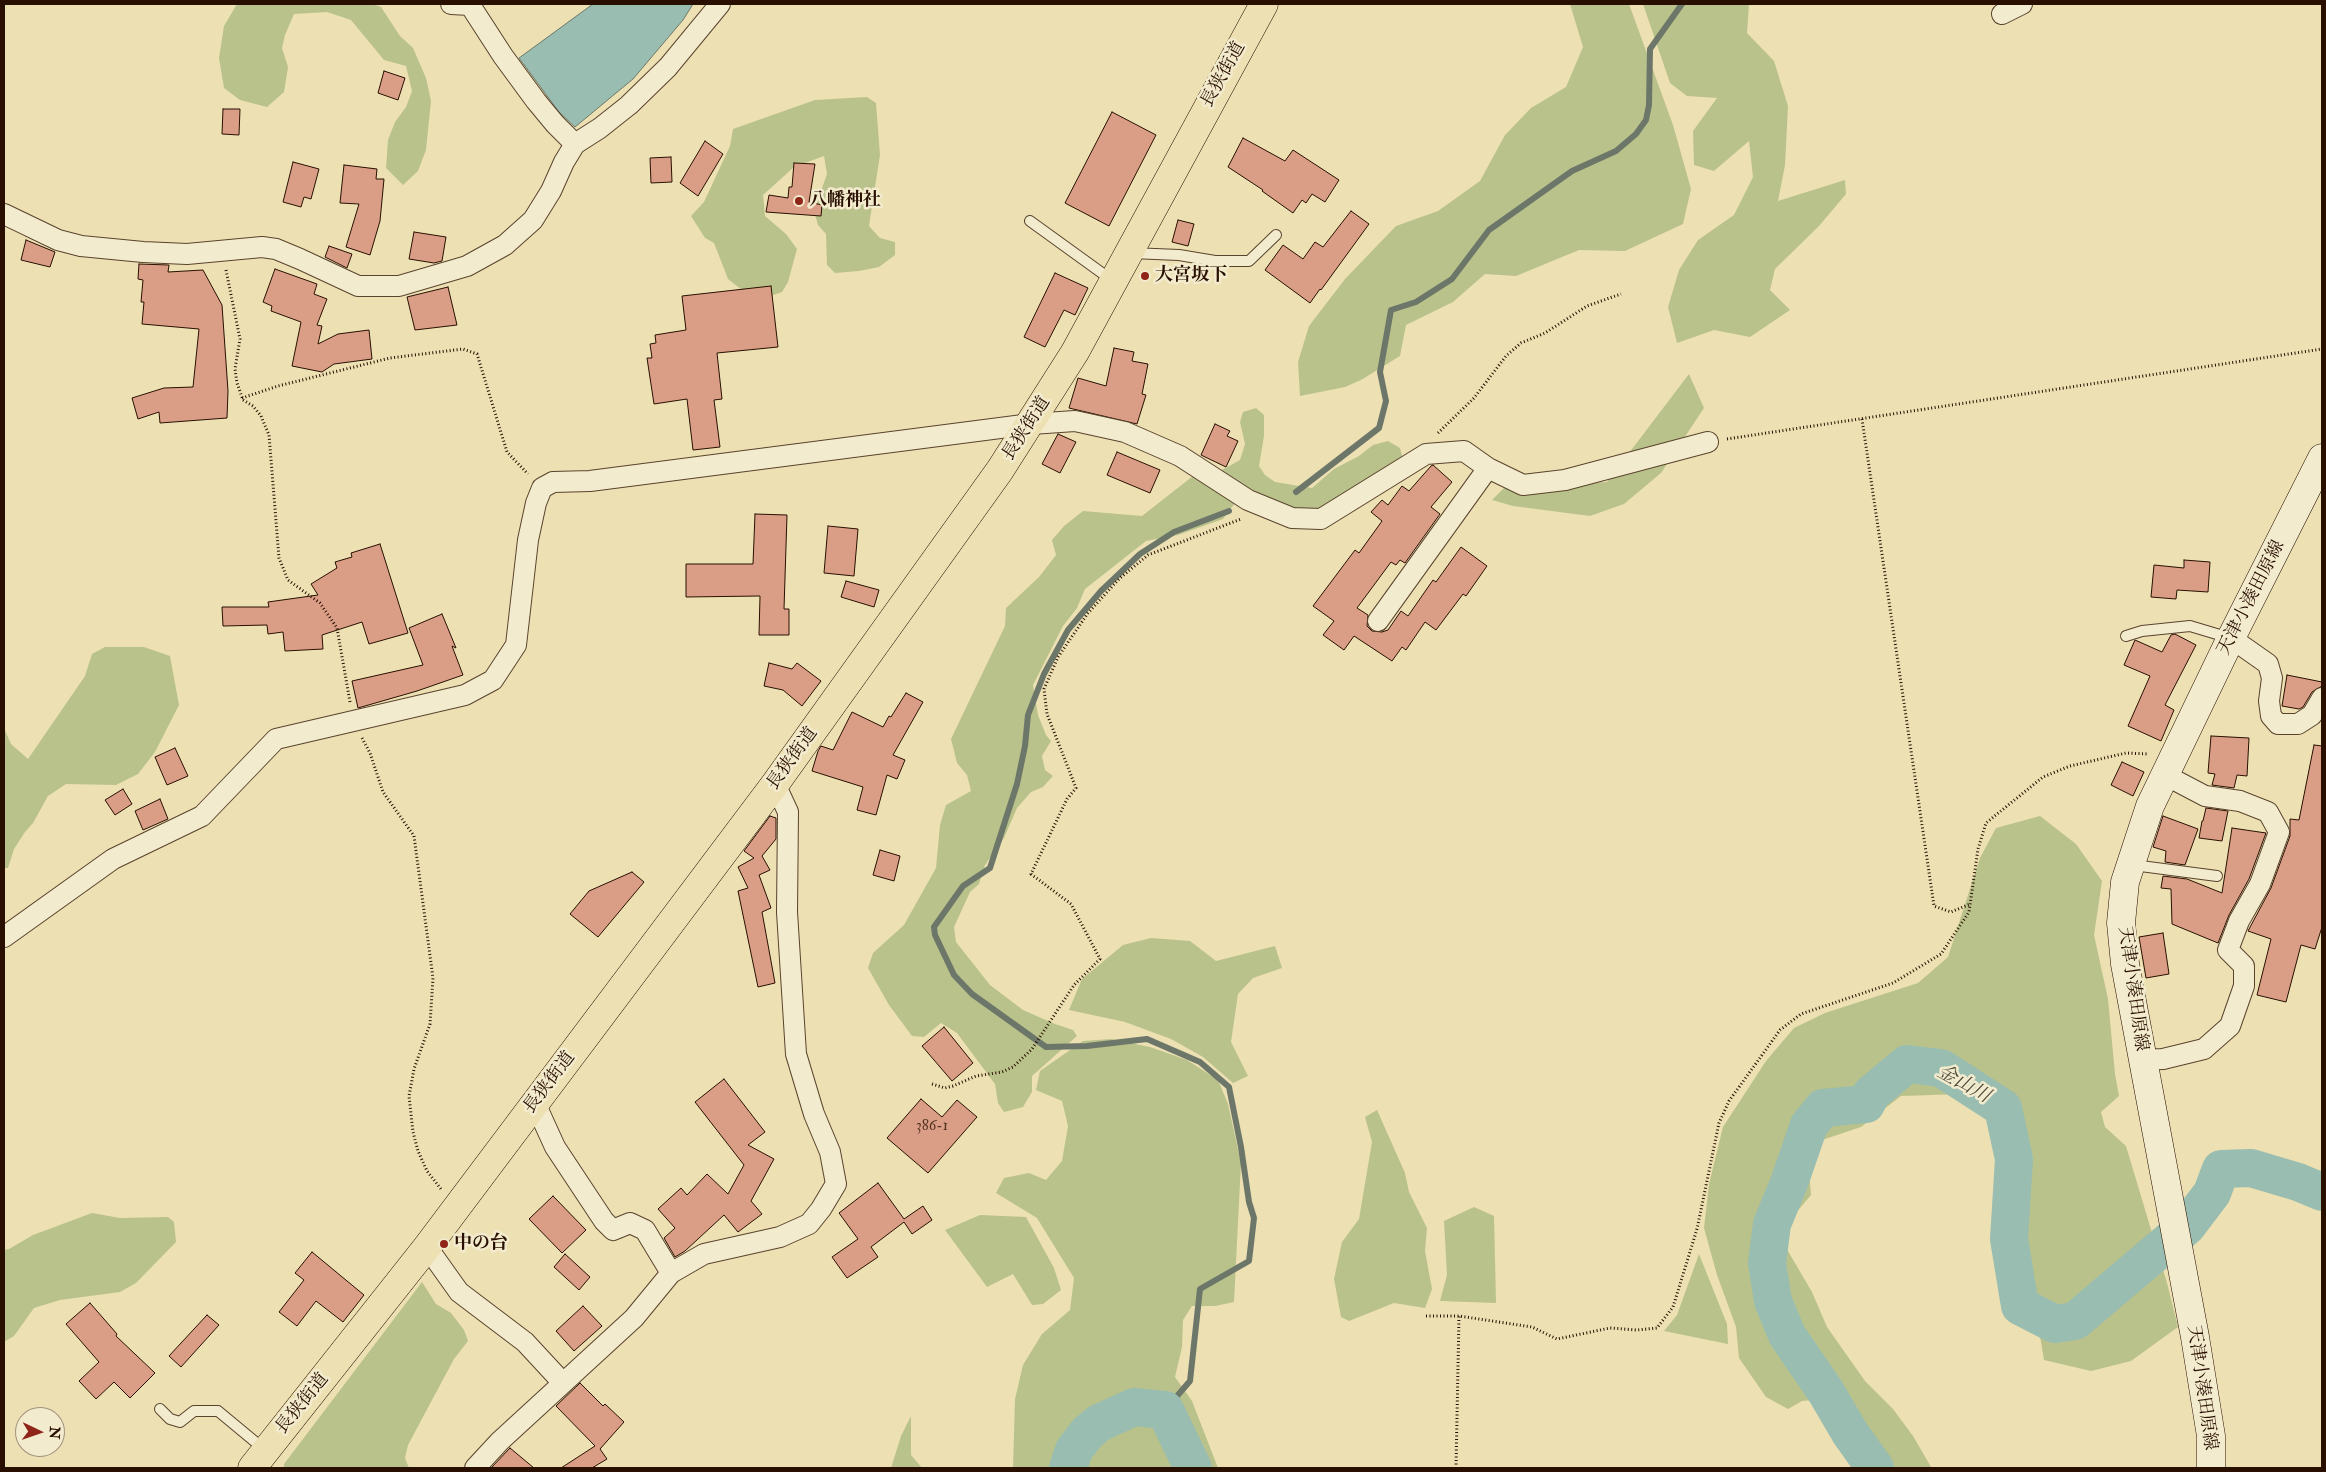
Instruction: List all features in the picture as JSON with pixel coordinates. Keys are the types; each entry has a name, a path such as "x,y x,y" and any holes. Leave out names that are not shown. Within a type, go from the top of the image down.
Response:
{"main road":[{"name":"長狭街道","path":"259,1459 428,1247 775,784 963,523 1031,424 1075,352 1264,4"},
{"name":"天津小湊田原線","path":"2211,1468 2211,1436 2122,942 2123,904 2129,864 2150,806 2231,638 2322,458"}],"street":[{"path":"451,4 470,5 503,56 536,101 575,144"},
{"path":"4,214 58,240 81,246 187,254 262,246 276,249 358,286 399,286 408,284 467,266 504,245 533,220 551,191 564,162 575,144 600,128 668,67 720,4"},
{"path":"2002,14 2022,4"},
{"path":"4,937 113,859 202,816 276,739 465,694 492,680 516,644 528,540 538,494 542,488 553,482 590,481 1031,424 1074,421 1125,432 1180,456 1248,500 1292,518 1321,519 1428,454 1464,451 1488,468 1522,485 1565,480 1708,442"},
{"path":"1378,621 1488,468"},
{"path":"2231,638 2268,664 2272,678 2269,701 2271,716 2278,724 2298,724 2312,715 2322,698"},
{"path":"2143,1060 2163,1058 2204,1049 2230,1026 2244,986 2244,966 2228,950 2239,920 2260,884 2279,832 2268,812 2240,801 2205,796 2170,766"},
{"path":"475,1468 500,1441 634,1318 671,1273 704,1254 780,1236 809,1224 821,1209 836,1184 830,1152 814,1114 796,1054 787,912 788,812 775,784"},
{"path":"535,1103 555,1147 604,1221 613,1230 630,1223 644,1230 671,1273"},
{"path":"428,1247 459,1292 525,1342 563,1383"}],"lane":[{"path":"1030,221 1114,281"},
{"path":"1130,253 1179,255 1215,261 1249,261 1276,236"},
{"path":"2126,636 2142,631 2190,626 2231,638"},
{"path":"2129,864 2216,876"},
{"path":"160,1409 170,1419 180,1422 194,1411 218,1411 259,1459"}],"path":[{"path":"222,251 240,339 234,369 242,398 261,416 269,436 279,558 288,580 320,603 337,628 353,722 370,753 383,792 414,836 433,978 430,1024 414,1069 409,1096 413,1132 426,1171 457,1208"},
{"path":"1428,454 1432,440 1474,398 1506,356 1521,343 1545,333 1587,306 1621,294"},
{"path":"242,398 278,386 390,358 463,349 477,354 507,452 542,488"},
{"path":"1708,442 2322,349"},
{"path":"1862,419 1934,906 1951,912 1970,904"},
{"path":"932,1084 945,1088 976,1076 1002,1072 1013,1067 1032,1049 1074,985 1100,959 1071,904 1031,874 1067,799 1076,788 1047,714 1044,690 1058,657 1088,613 1119,579 1148,555 1237,522 1263,506"},
{"path":"1426,1316 1459,1316 1532,1328 1557,1339 1610,1328 1637,1330 1657,1328 1673,1307 1697,1229 1719,1123 1729,1100 1780,1030 1801,1014 1893,983 1941,954 1969,912 1978,849 1986,823 2043,777 2070,766 2126,753 2170,766"},
{"path":"1456,1468 1459,1316"}],"green space":[{"path":"237,4 373,4 381,7 400,36 413,48 426,78 431,101 426,150 418,171 403,185 386,168 388,140 395,122 406,107 412,91 406,66 384,60 351,20 327,12 294,14 282,48 288,67 284,92 267,107 240,100 224,88 219,58 224,26"},
{"path":"1570,4 1629,4 1673,125 1691,189 1683,224 1625,251 1579,250 1516,276 1485,274 1453,302 1406,325 1400,356 1361,380 1345,387 1300,396 1298,362 1309,326 1345,279 1396,226 1438,211 1480,181 1505,135 1531,108 1566,87 1583,47"},
{"path":"1643,4 1749,4 1747,33 1774,61 1788,106 1785,165 1778,201 1845,180 1846,194 1819,226 1775,269 1770,290 1790,310 1750,337 1714,330 1677,343 1668,307 1679,270 1698,240 1734,215 1753,177 1749,141 1714,171 1694,165 1693,131 1717,98 1687,96 1670,83"},
{"path":"867,97 876,103 880,155 869,226 880,238 895,242 895,255 879,267 859,271 835,273 827,265 826,234 818,225 814,211 827,174 824,156 794,167 763,195 765,216 786,234 797,249 788,282 782,292 756,301 728,279 714,243 705,238 691,216 704,202 730,146 733,129 815,100"},
{"path":"1689,374 1704,408 1661,473 1624,504 1590,516 1513,506 1492,500 1505,487 1607,482"},
{"path":"1256,408 1264,415 1264,436 1259,466 1265,475 1275,482 1312,488 1334,469 1359,456 1373,445 1388,441 1400,448 1403,459 1317,511 1235,503 1223,519 1178,535 1146,541 1085,589 1077,608 1063,626 1033,685 1038,715 1046,735 1051,741 1042,756 1045,770 1053,776 1043,787 1031,792 1017,808 1004,838 985,865 979,884 970,892 954,927 956,942 990,985 1023,1010 1073,1030 1077,1036 1032,1076 1032,1092 1023,1107 1004,1112 998,1103 995,1084 957,1033 941,1023 924,1037 912,1036 889,1005 868,968 873,953 904,925 936,868 940,825 946,805 971,791 967,775 957,763 951,739 1005,626 1006,608 1039,577 1056,555 1052,540 1064,526 1083,511 1142,516 1193,476 1222,470 1240,460 1245,444 1240,422 1243,412"},
{"path":"105,647 144,647 170,656 179,705 155,752 138,774 116,785 66,784 48,796 33,823 14,849 8,868 4,868 4,728 11,744 28,759 85,676 92,654"},
{"path":"2040,816 2076,844 2102,881 2094,935 2108,999 2119,1096 2101,1112 2105,1127 2126,1146 2167,1283 2178,1327 2131,1361 2091,1371 2044,1360 2036,1312 2023,1284 2027,1194 2033,1156 1985,1107 1963,1094 1901,1096 1861,1127 1807,1145 1811,1195 1778,1234 1812,1292 1827,1327 1865,1381 1893,1409 1913,1436 1931,1467 1934,1468 1864,1468 1832,1430 1813,1400 1802,1401 1788,1409 1766,1397 1739,1358 1736,1327 1717,1275 1704,1228 1709,1184 1723,1127 1766,1061 1794,1028 1825,1013 1918,983 1948,957 1980,858 1996,828"},
{"path":"1151,938 1190,941 1216,961 1275,946 1282,968 1253,978 1238,994 1231,1042 1248,1076 1233,1083 1203,1057 1171,1039 1125,1022 1069,1010 1082,979 1123,945"},
{"path":"1111,1039 1150,1047 1187,1060 1218,1080 1228,1104 1241,1163 1234,1302 1215,1306 1192,1306 1183,1320 1182,1347 1175,1377 1192,1401 1218,1468 1013,1468 1015,1399 1023,1365 1042,1334 1070,1310 1074,1278 1037,1218 996,1193 1004,1178 1029,1173 1046,1180 1062,1161 1068,1126 1062,1101 1036,1090 1040,1071 1083,1041"},
{"path":"1377,1110 1405,1173 1409,1192 1427,1228 1425,1251 1432,1289 1425,1308 1394,1303 1349,1321 1341,1317 1334,1279 1342,1242 1359,1219 1372,1142 1365,1117"},
{"path":"1474,1207 1494,1216 1496,1303 1440,1301 1447,1275 1444,1221"},
{"path":"92,1213 120,1218 168,1217 174,1222 176,1242 136,1283 120,1292 60,1300 34,1308 14,1336 4,1342 4,1250 33,1235"},
{"path":"980,1215 1026,1217 1054,1268 1061,1290 1043,1304 1032,1305 1013,1274 987,1287 945,1230"},
{"path":"1699,1254 1727,1324 1728,1344 1664,1331 1677,1315"},
{"path":"422,1282 436,1304 451,1313 464,1330 468,1341 454,1359 408,1445 405,1458 409,1468 284,1468 284,1464"},
{"path":"911,1416 911,1455 922,1468 891,1468 901,1436"}],"water":[{"path":"593,4 693,4 683,20 633,79 575,127 559,112 519,58"}],"building":[{"path":"384,71 405,78 398,100 378,93"},
{"path":"223,109 240,109 239,135 222,134"},
{"path":"1112,112 1156,135 1109,226 1065,203"},
{"path":"1243,138 1285,161 1293,150 1339,180 1325,202 1312,194 1306,203 1302,200 1293,213 1228,167"},
{"path":"705,141 723,154 698,196 680,183"},
{"path":"671,157 672,182 651,183 650,158"},
{"path":"293,162 319,169 311,199 304,197 301,207 283,202"},
{"path":"794,163 815,164 809,202 822,205 821,216 766,212 769,195 788,198 789,187 792,187"},
{"path":"344,165 377,169 376,179 384,179 380,221 370,255 346,247 359,204 340,203"},
{"path":"1351,211 1369,224 1310,303 1265,270 1283,245 1303,259 1315,242 1323,247"},
{"path":"1178,220 1194,224 1188,246 1172,242"},
{"path":"414,232 446,237 442,261 434,263 409,259"},
{"path":"26,240 55,252 50,267 21,260"},
{"path":"329,246 352,254 347,268 325,257"},
{"path":"139,264 169,265 168,272 203,270 222,305 228,391 227,418 160,423 159,412 138,419 132,398 164,388 193,387 199,329 142,324 143,280 138,279"},
{"path":"275,269 317,284 314,294 327,299 317,325 322,326 318,344 338,334 369,330 372,359 334,364 322,372 292,366 301,322 271,311 272,306 263,302"},
{"path":"1055,273 1088,288 1075,315 1064,310 1045,347 1024,337"},
{"path":"771,286 778,347 717,353 722,399 714,400 720,447 693,450 687,399 654,404 647,358 652,358 650,344 656,343 655,335 686,330 682,296"},
{"path":"448,287 457,325 415,330 407,297"},
{"path":"1114,348 1134,352 1132,361 1148,364 1142,394 1146,395 1137,424 1069,408 1078,378 1106,386"},
{"path":"1215,424 1230,431 1227,436 1238,441 1226,467 1201,455"},
{"path":"1058,434 1076,442 1060,473 1042,464"},
{"path":"1117,452 1160,470 1150,493 1107,475"},
{"path":"1433,465 1452,482 1431,507 1440,514 1405,563 1400,560 1396,565 1391,562 1357,608 1368,615 1367,626 1372,631 1382,632 1388,630 1401,611 1408,616 1433,580 1436,582 1461,547 1487,566 1466,596 1463,594 1436,630 1425,622 1406,650 1402,647 1392,661 1354,636 1344,650 1323,635 1334,621 1313,606 1355,550 1359,553 1382,521 1371,512 1382,500 1388,505 1402,486 1409,491"},
{"path":"755,514 787,515 784,609 789,609 789,635 759,635 760,596 686,597 686,564 753,564"},
{"path":"828,526 858,529 854,576 824,573"},
{"path":"380,544 408,633 369,644 362,622 322,635 323,649 285,651 283,632 268,634 267,625 223,626 222,607 269,607 268,602 318,595 311,584 337,568 335,562 352,557 351,553"},
{"path":"2184,560 2210,562 2208,592 2177,590 2176,599 2151,597 2154,565 2184,568"},
{"path":"846,581 879,590 874,607 841,597"},
{"path":"442,614 456,648 452,646 463,675 358,708 352,681 423,665 409,628"},
{"path":"2175,634 2196,645 2165,705 2174,710 2161,741 2128,726 2150,676 2124,665 2135,640 2162,652 2171,635"},
{"path":"769,663 792,669 797,663 821,681 802,706 783,690 764,686"},
{"path":"2287,675 2322,682 2322,686 2312,692 2303,707 2299,709 2282,706"},
{"path":"906,693 923,702 893,755 905,760 897,779 887,775 876,815 857,810 863,787 812,771 818,751 821,746 833,750 852,712 883,727"},
{"path":"2211,736 2249,738 2247,776 2237,775 2234,788 2212,785 2215,774 2208,773"},
{"path":"2314,745 2322,746 2322,927 2315,949 2301,945 2286,1002 2257,995 2271,939 2248,931 2271,888 2290,836 2290,819 2299,820"},
{"path":"175,748 188,776 167,785 155,757"},
{"path":"2122,762 2144,772 2133,796 2111,785"},
{"path":"123,789 132,804 115,815 105,800"},
{"path":"160,799 168,819 143,830 135,811"},
{"path":"2206,808 2228,811 2222,841 2199,838"},
{"path":"770,816 776,818 776,839 762,856 770,870 759,875 771,908 762,912 775,983 758,987 738,891 748,888 738,867 754,858 744,851"},
{"path":"2163,816 2198,829 2185,865 2165,862 2166,851 2153,847"},
{"path":"2232,828 2266,833 2249,879 2229,915 2218,943 2172,924 2171,889 2161,888 2163,876 2187,879 2222,893"},
{"path":"880,850 900,856 894,881 873,875"},
{"path":"632,872 644,882 598,937 570,914 589,891"},
{"path":"2163,933 2169,974 2146,978 2139,937"},
{"path":"944,1027 973,1063 952,1081 922,1046"},
{"path":"724,1079 765,1132 748,1145 774,1159 751,1201 762,1214 738,1232 724,1215 685,1251 675,1257 664,1238 675,1228 658,1209 681,1188 687,1195 707,1174 728,1194 744,1165 695,1102"},
{"path":"921,1099 942,1117 957,1100 977,1117 928,1173 887,1138"},
{"path":"878,1183 904,1219 923,1206 932,1220 912,1234 904,1222 871,1247 878,1257 847,1278 832,1257 858,1239 839,1213"},
{"path":"553,1196 586,1230 562,1253 529,1219"},
{"path":"312,1252 364,1295 343,1322 316,1301 297,1326 279,1312 304,1280 295,1273"},
{"path":"565,1254 590,1277 579,1290 554,1267"},
{"path":"90,1303 117,1334 116,1336 155,1373 130,1398 114,1382 96,1399 79,1381 99,1362 66,1324"},
{"path":"583,1306 602,1326 574,1351 556,1331"},
{"path":"207,1315 219,1325 181,1367 169,1356"},
{"path":"580,1383 603,1406 605,1404 624,1422 600,1449 607,1459 592,1468 561,1468 595,1446 556,1406"},
{"path":"510,1448 534,1468 491,1468"}],"waterway":[{"path":"1296,492 1379,428 1386,401 1380,372 1391,310 1416,302 1452,279 1489,230 1572,171 1616,151 1636,134 1646,120 1649,105 1650,49 1682,4"},
{"path":"1165,1410 1190,1381 1200,1289 1249,1261 1254,1218 1249,1202 1241,1147 1229,1087 1200,1062 1147,1039 1087,1046 1046,1047 972,994 954,975 935,935 934,927 963,886 990,868 1017,784 1025,746 1028,715 1044,674 1068,630 1101,591 1140,554 1174,532 1229,511"},
{"name":"金山川","path":"1875,1468 1850,1433 1826,1392 1787,1335 1773,1301 1767,1263 1772,1224 1789,1183 1809,1125 1823,1108 1866,1104 1871,1094 1907,1064 1941,1068 2003,1108 2014,1159 2009,1239 2020,1306 2055,1324 2075,1321 2187,1226 2212,1193 2221,1169 2251,1168 2298,1182 2322,1192"},
{"name":"金山川","path":"1068,1468 1074,1450 1087,1433 1099,1423 1134,1407 1165,1410 1193,1468"}],"place":[{"name":"八幡神社","path":"799,201"},
{"name":"大宮坂下","path":"1145,276"},
{"name":"中の台","path":"444,1244"}]}
